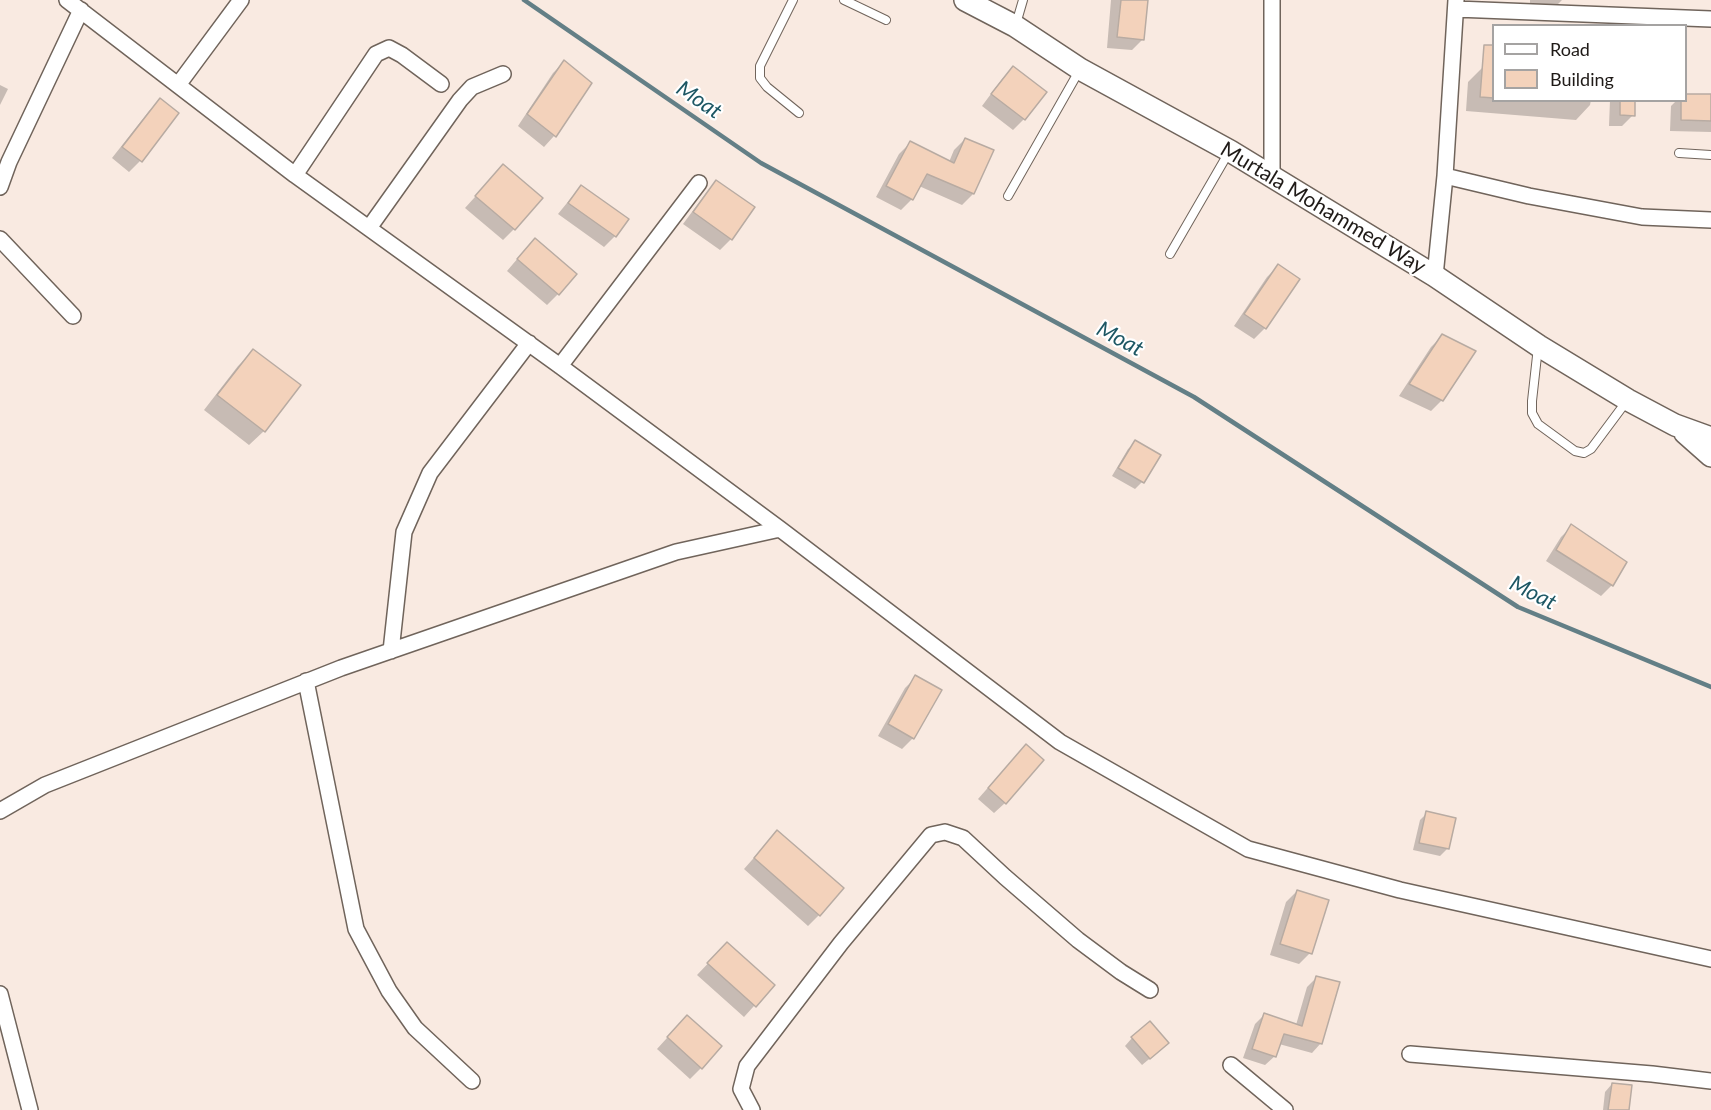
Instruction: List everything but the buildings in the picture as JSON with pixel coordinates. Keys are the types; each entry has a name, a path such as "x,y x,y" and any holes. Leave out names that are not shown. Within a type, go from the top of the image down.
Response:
{"street":[{"path":"67,0 295,175 529,343 780,529 1060,742 1248,849 1400,890 1711,959"},
{"path":"178,85 241,0"},
{"path":"1272,0 1272,177"},
{"name":"Murtala Mohammed Way","path":"968,1 1015,26 1080,69 1230,151 1435,276 1539,346 1628,400 1675,425"},
{"path":"1435,276 1445,176 1456,4 1711,19"},
{"path":"0,187 9,162 81,10"},
{"path":"295,175 376,54 389,48 441,84"},
{"path":"369,228 460,99 472,87 502,74"},
{"path":"1445,176 1529,196 1642,217 1711,220"},
{"path":"560,366 699,183"},
{"path":"0,239 73,316"},
{"path":"391,651 404,532 430,473 529,343"},
{"path":"1675,425 1711,438"},
{"path":"1675,425 1711,456"},
{"path":"0,811 45,784 306,681 676,552 780,529"},
{"path":"306,681 356,928 389,991 415,1028 472,1081"},
{"path":"752,1110 741,1089 747,1066 841,943 931,835 945,832 963,838 1078,940 1150,990"},
{"path":"0,994 30,1110"},
{"path":"1410,1054 1711,1081"},
{"path":"1231,1065 1285,1110"}],"lane":[{"path":"793,0 760,66 760,78 767,87 799,113"},
{"path":"844,0 886,20"},
{"path":"1015,26 1023,0"},
{"path":"1008,196 1080,69"},
{"path":"1170,254 1230,151"},
{"path":"1679,153 1711,154"},
{"path":"1539,346 1532,413 1538,424 1575,451 1584,453 1592,449 1628,400"}],"waterway":[{"name":"Moat","path":"524,0 761,163 1194,397 1518,607 1711,687"}]}
